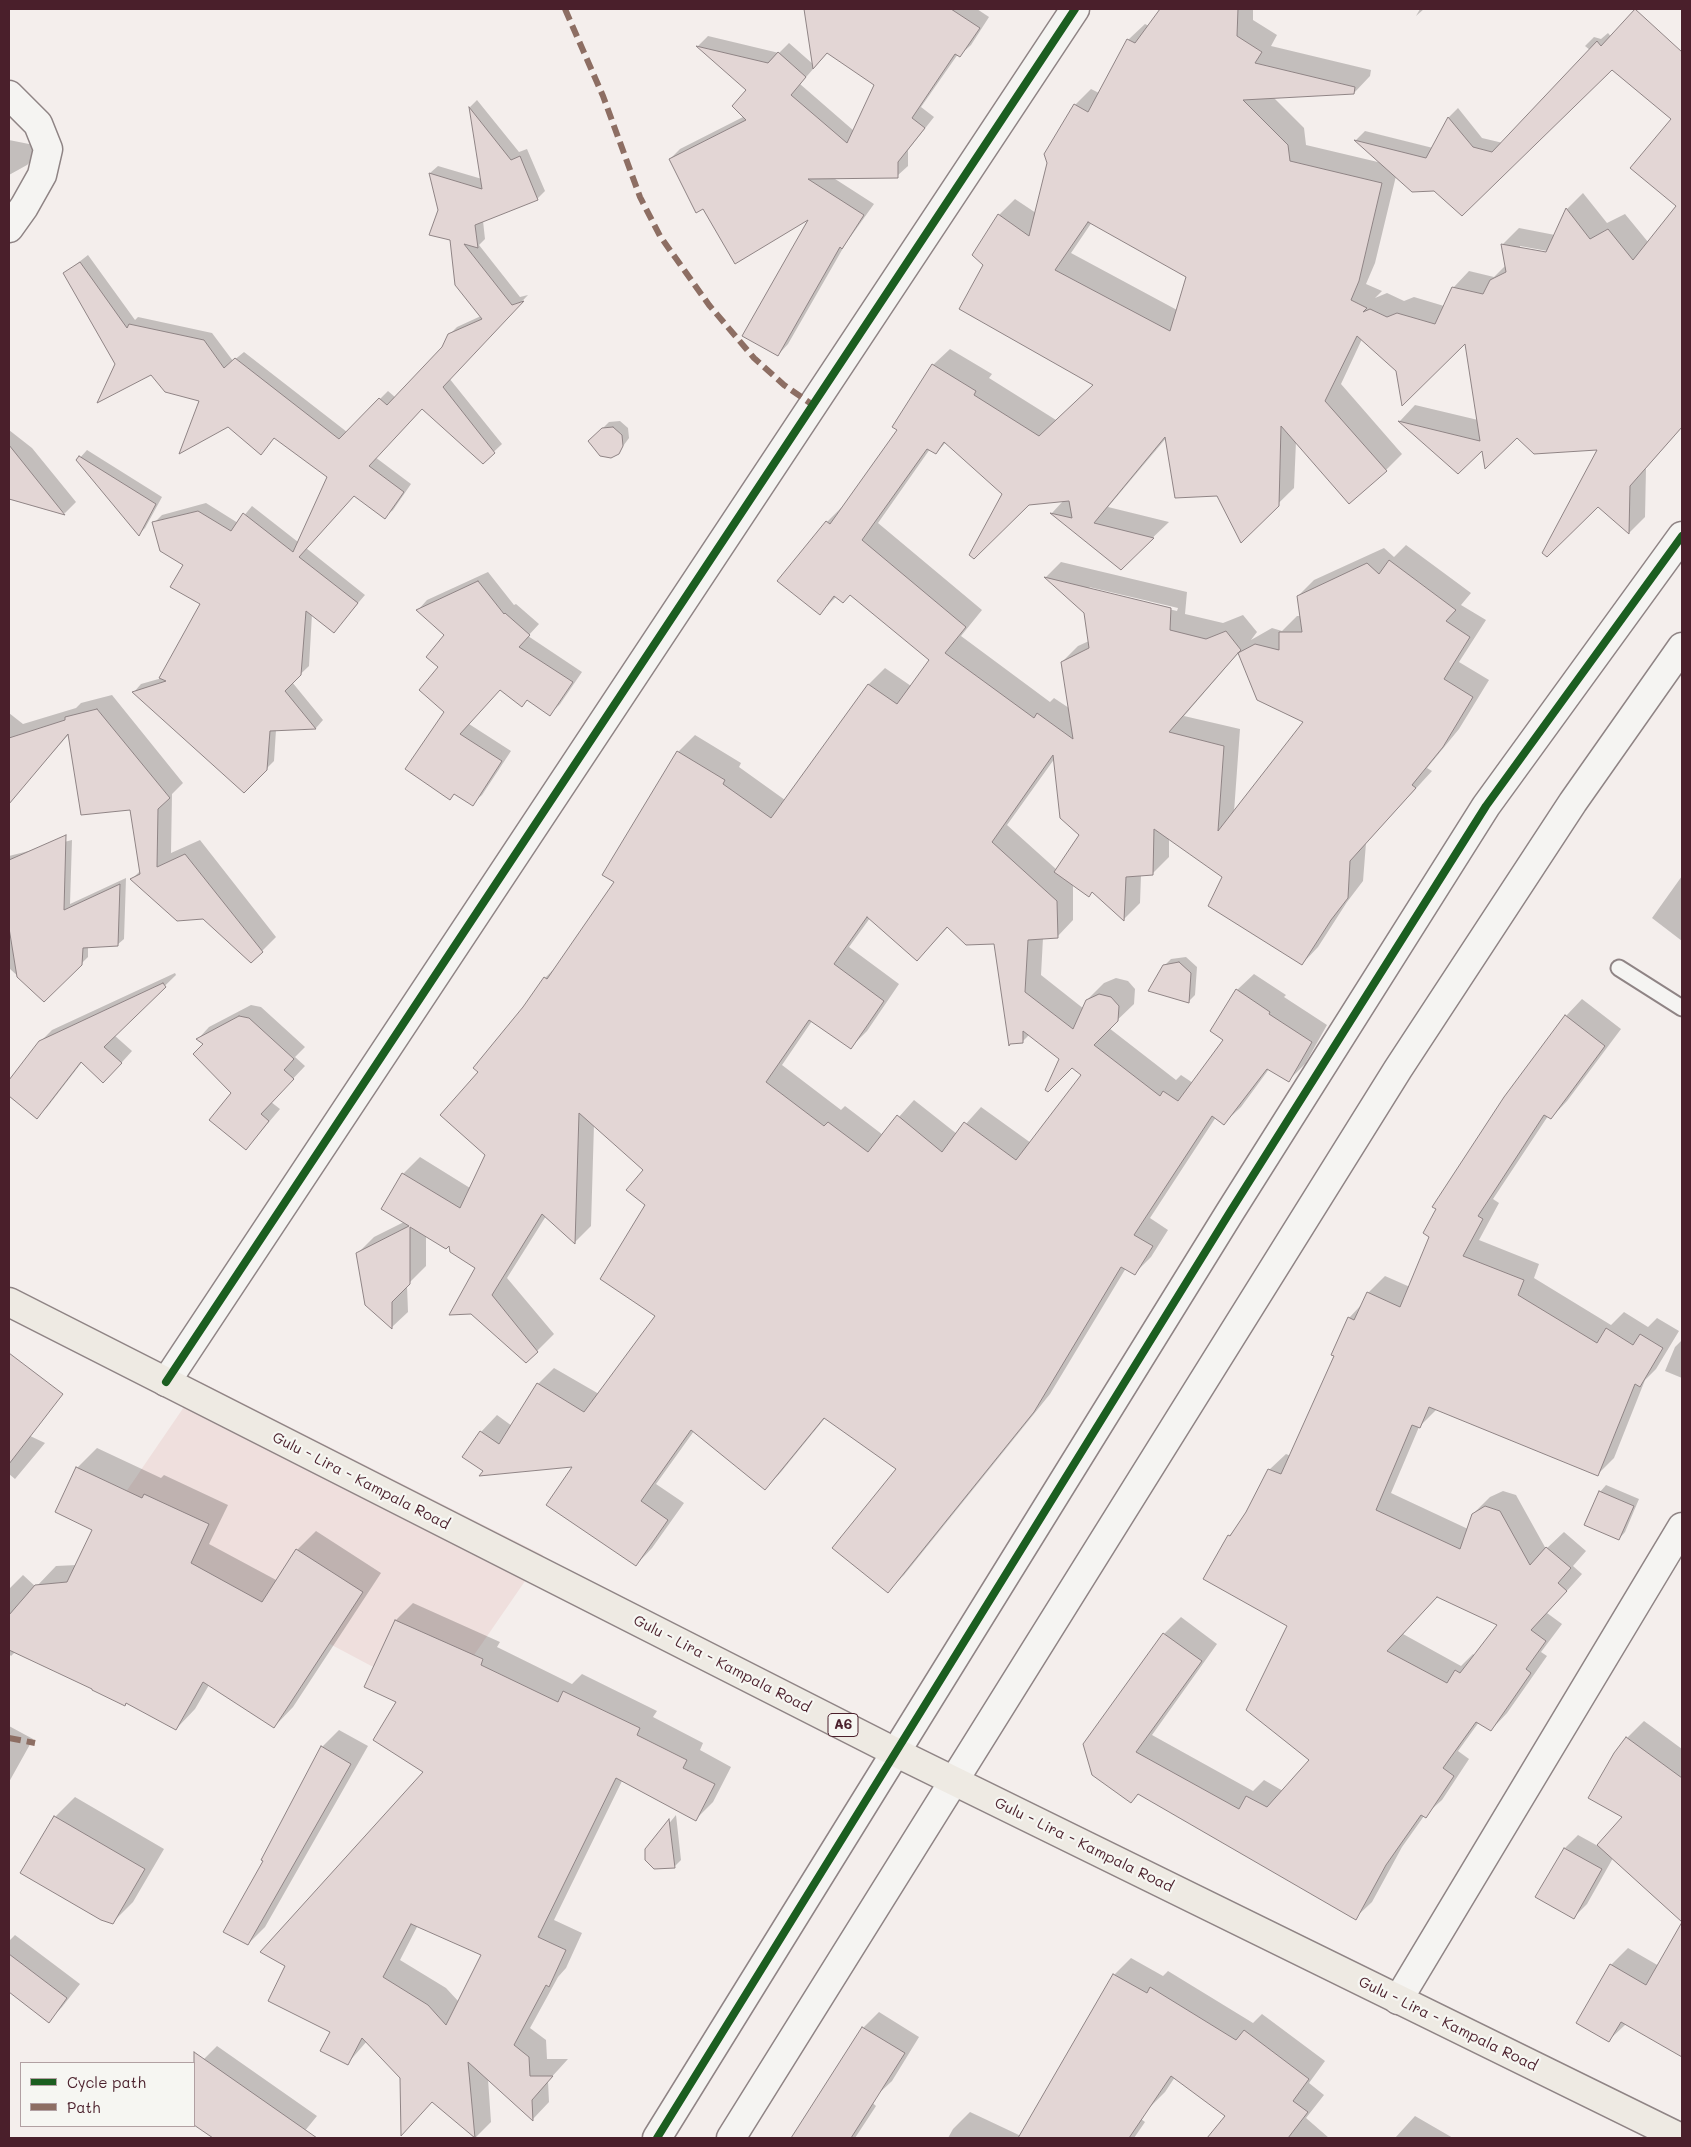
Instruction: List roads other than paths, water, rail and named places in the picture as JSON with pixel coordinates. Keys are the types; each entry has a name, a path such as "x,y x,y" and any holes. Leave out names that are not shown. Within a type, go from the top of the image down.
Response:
{"main road":[{"name":"Gulu - Lira - Kampala Road","path":"9,1302 897,1753 1681,2138"}],"street":[{"path":"166,1382 1075,9"},
{"path":"9,95 38,124 48,149 42,175 24,207 9,228"},
{"path":"657,2138 897,1753 1230,1212 1486,806 1682,536"},
{"path":"731,2138 1398,1069 1573,802 1682,647"},
{"path":"1398,2000 1682,1527"}],"lane":[{"path":"1619,968 1682,1008"}]}
